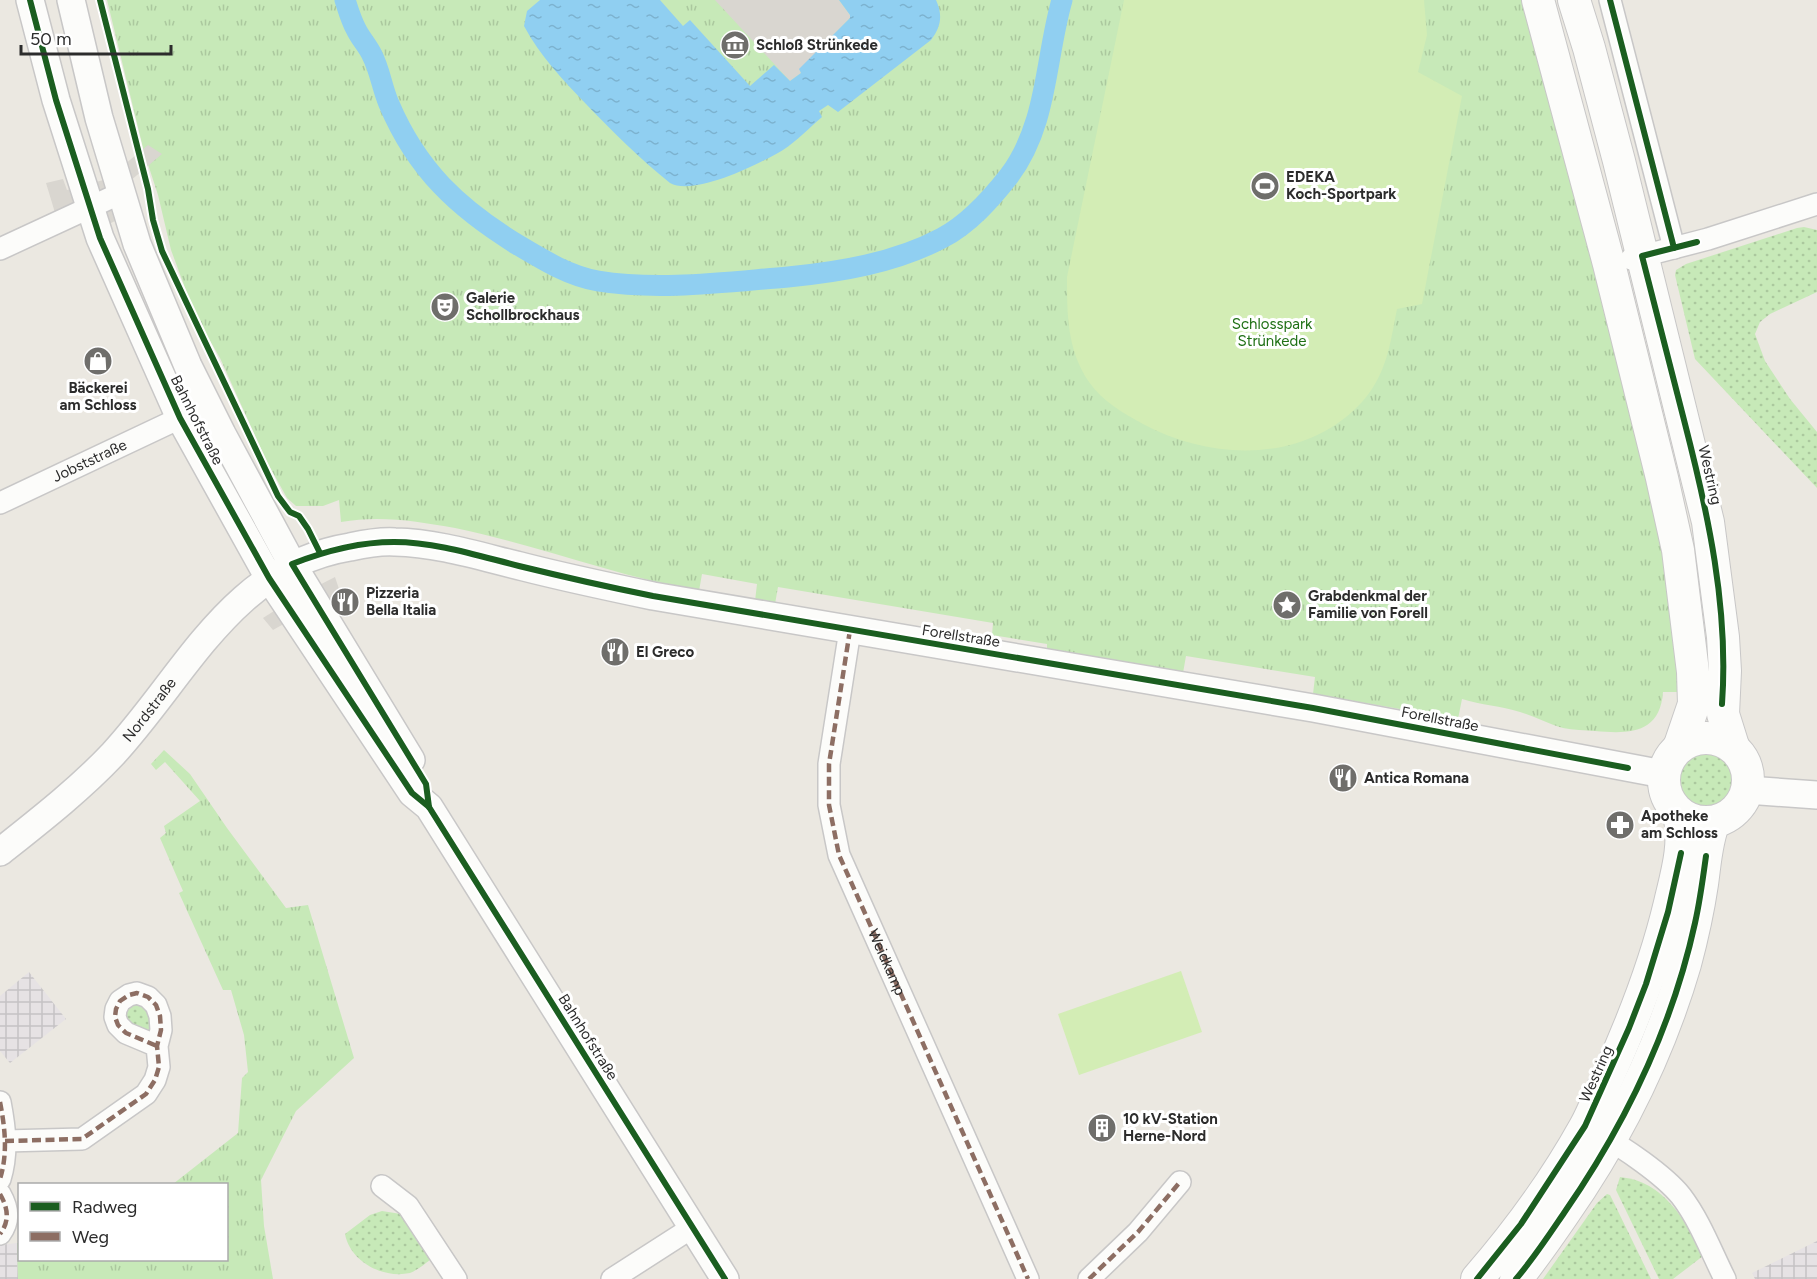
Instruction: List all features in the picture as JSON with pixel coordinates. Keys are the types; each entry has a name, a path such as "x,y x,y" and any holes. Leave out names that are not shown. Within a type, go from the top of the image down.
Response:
{"main road":[{"path":"1538,0 1609,264 1662,478 1677,550 1694,704 1680,745 1666,763 1663,774 1666,796 1671,806 1690,819 1714,822 1725,818 1743,801 1747,790 1749,778 1741,755 1733,746 1707,737 1693,739 1680,745"},
{"name":"Westring","path":"1574,0 1595,70 1708,522 1723,637 1725,671 1723,714 1733,746"},
{"name":"Westring","path":"1516,1279 1593,1172 1598,1133 1629,1028 1658,946 1682,853 1680,814"},
{"name":"Westring","path":"1477,1279 1598,1133 1655,1051 1671,1007 1696,922 1708,840 1714,822"}],"street":[{"name":"Bahnhofstraße","path":"30,0 56,100 100,238 180,418 269,578 412,793 429,807 725,1279"},
{"name":"Bahnhofstraße","path":"71,0 99,118 143,264 188,366 292,564 426,784 429,807"},
{"path":"1610,0 1674,248"},
{"path":"0,249 121,193"},
{"path":"1609,264 1674,248 1817,204"},
{"name":"Jobststraße","path":"0,503 180,418"},
{"name":"Forellstraße","path":"292,564 329,550 361,545 394,542 445,547 573,580 653,596 1313,708 1663,774"},
{"name":"Nordstraße","path":"0,852 91,777 115,752 234,606 269,578 292,564"},
{"name":"Weidkamp","path":"850,630 829,764 829,806 839,855 1028,1279"},
{"path":"1747,790 1817,795"},
{"path":"5,1142 82,1139 146,1094 155,1080 159,1067 157,1046"},
{"path":"0,1102 5,1142 4,1165 0,1179"},
{"path":"1598,1133 1665,1181 1680,1195 1701,1229 1725,1279"},
{"path":"1089,1279 1138,1232 1180,1182"},
{"path":"382,1186 408,1206 456,1279"},
{"path":"0,1194 5,1203 8,1218 0,1234"},
{"path":"612,1279 693,1227"}],"shaded area":[{"path":"715,0 839,0 850,18 800,69 801,73 790,81"},
{"path":"148,145 162,154 117,192 127,215 109,224 56,216 46,183 63,179 67,190 107,179"},
{"path":"335,577 340,592 273,630 263,618 296,597"},
{"path":"29,972 66,1019 10,1063 0,1051 0,996"},
{"path":"1817,1241 1817,1279 1755,1279 1752,1273"},
{"path":"17,1243 18,1279 0,1279 0,1245"}],"green space":[{"name":"Schlosspark Strünkede","path":"107,0 1526,0 1642,438 1688,692 1663,692 1661,706 1656,716 1649,724 1631,731 1608,732 1563,728 1520,712 1462,699 1458,719 1313,694 1315,677 1186,656 1183,673 1047,650 1047,644 992,635 993,623 778,587 775,604 755,601 757,584 702,574 699,591 637,577 455,528 384,519 341,522 339,500 323,506 296,506 287,498 267,462 220,358 195,315 171,250 158,195 144,152"},
{"name":"EDEKA Koch-Sportpark","path":"1124,0 1424,0 1427,35 1418,72 1462,96 1422,304 1397,309 1386,358 1377,381 1362,402 1339,422 1313,437 1286,446 1257,450 1228,450 1198,445 1170,436 1135,420 1107,401 1089,382 1076,357 1068,318 1067,277"},
{"path":"1804,227 1817,230 1817,292 1770,314 1760,322 1755,334 1765,361 1790,399 1817,432 1817,488 1695,359 1675,275 1676,270 1686,264"},
{"path":"1697,747 1709,747 1725,756 1732,766 1734,778 1732,790 1725,800 1709,809 1697,809 1686,804 1677,795 1672,784 1672,772 1677,761 1686,752"},
{"path":"164,750 190,774 286,908 308,905 354,1058 296,1111 261,1180 264,1226 273,1279 18,1279 17,1243 18,1261 228,1261 228,1183 174,1183 238,1133 242,1078 248,1072 244,1035 231,990 223,990 179,893 183,891 160,838 166,833 164,826 200,801 165,762 156,770 151,764"},
{"path":"1181,971 1202,1032 1079,1075 1058,1014"},
{"path":"136,1004 145,1007 153,1025 150,1032 129,1026 124,1015 129,1006"},
{"path":"1620,1177 1636,1180 1661,1195 1672,1205 1689,1229 1703,1256 1673,1279 1659,1279 1616,1190"},
{"path":"1607,1194 1610,1195 1651,1279 1543,1279 1597,1203"},
{"path":"382,1211 401,1214 434,1257 413,1272 399,1274 378,1270 360,1260 348,1244 345,1234 370,1215"}],"water":[{"path":"540,0 660,0 683,26 690,20 750,86 774,65 790,81 801,73 799,69 850,18 839,0 936,0 940,16 939,26 931,40 838,112 828,105 819,111 822,117 783,150 727,177 695,186 681,186 670,183 627,145 560,77 545,58 524,26 527,11"}],"waterway":[{"path":"345,0 354,26 375,61 387,98 400,127 426,168 458,202 518,245 567,271 598,281 645,285 717,283 847,269 886,260 924,247 961,226 987,202 1022,156 1044,91 1062,0"}],"marked path":[{"path":"850,630 829,764 829,805 839,855 1028,1279"},
{"path":"5,1141 82,1139 146,1094 155,1080 159,1067 157,1046 161,1030 160,1016 156,1005 148,997 137,993 129,995 120,1001 116,1009 115,1017 118,1025 126,1033 157,1046"},
{"path":"0,1102 5,1140 0,1179"},
{"path":"1089,1279 1138,1232 1180,1182"},
{"path":"0,1194 7,1214 0,1234"}],"cycle path":[{"path":"30,0 56,100 100,238 180,418 269,578 412,793 429,807 725,1279"},
{"path":"100,0 162,251 278,496 290,512 299,516 320,553"},
{"path":"1610,0 1674,248"},
{"path":"1697,242 1642,256 1693,455 1715,561 1722,632 1722,704"},
{"path":"429,807 426,784 292,564 330,551 368,544 394,542 426,544 653,596 1313,708 1628,768"},
{"path":"1477,1279 1521,1224 1585,1126 1646,984 1668,912 1681,853"},
{"path":"1516,1279 1586,1180 1644,1074 1660,1038 1685,962 1697,915 1706,856"}],"place":[{"name":"Schloß Strünkede","path":"735,45"},
{"name":"EDEKA Koch-Sportpark","path":"1265,186"},
{"name":"Galerie Schollbrockhaus","path":"445,307"},
{"name":"Bäckerei am Schloss","path":"98,361"},
{"name":"Pizzeria Bella Italia","path":"345,602"},
{"name":"Grabdenkmal der Familie von Forell","path":"1287,605"},
{"name":"El Greco","path":"615,652"},
{"name":"Antica Romana","path":"1343,778"},
{"name":"Apotheke am Schloss","path":"1620,825"},
{"name":"10 kV-Station Herne-Nord","path":"1102,1128"}]}
